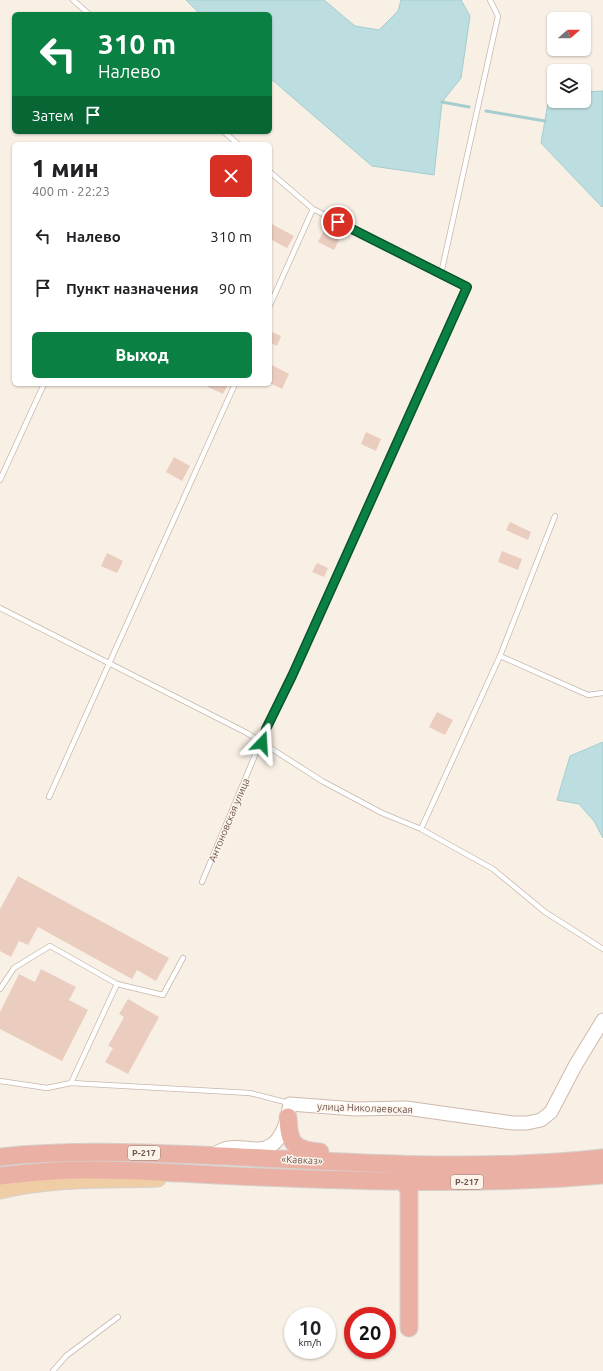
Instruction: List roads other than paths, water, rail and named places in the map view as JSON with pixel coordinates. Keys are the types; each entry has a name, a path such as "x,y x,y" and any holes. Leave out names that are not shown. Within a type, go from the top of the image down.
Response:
{"highway":[{"path":"289,1110 288,1133 293,1143 299,1149 376,1157 388,1164"},
{"name":"«Кавказ»","path":"0,1157 113,1152 457,1166 517,1164 603,1158"},
{"name":"«Кавказ»","path":"0,1176 87,1170 410,1184 509,1182 603,1175"},
{"path":"409,1328 410,1184"}],"main road":[{"path":"0,1153 19,1155"},
{"path":"0,1191 40,1184 78,1181 236,1176"}],"street":[{"name":"улица Николаевская","path":"289,1110 406,1108 513,1123 527,1123 541,1120 551,1112 575,1066 603,1020"},
{"path":"210,1156 229,1148 260,1149 268,1147 278,1140 289,1110"}],"lane":[{"path":"73,0 87,12"},
{"path":"441,274 498,16 490,0"},
{"path":"226,134 236,142"},
{"name":"Антоновская улица","path":"202,882 262,743 266,729 292,676 467,287 313,209 272,174"},
{"path":"272,301 313,209"},
{"path":"0,480 43,386"},
{"path":"49,797 234,386"},
{"path":"421,829 500,656 555,516"},
{"path":"0,608 110,662 247,733 322,781 382,813 421,829 493,869 544,912 603,949"},
{"path":"500,656 588,695 603,693"},
{"path":"0,989 14,968 50,946 117,984 163,995 183,958"},
{"path":"71,1083 117,984"},
{"name":"улица Николаевская","path":"0,1081 47,1088 71,1083 250,1093 289,1110"},
{"path":"53,1371 66,1356 118,1317"}],"water":[{"path":"186,0 324,0 355,26 379,30 398,11 401,0 461,0 470,16 461,78 442,102 434,175 372,166 272,80 272,12 198,12"},
{"path":"603,91 602,207 541,143 547,108 591,108 591,92"},
{"path":"603,742 603,838 594,821 579,804 557,800 570,756"}],"waterway":[{"path":"442,102 469,107"},
{"path":"486,111 545,121"}]}
